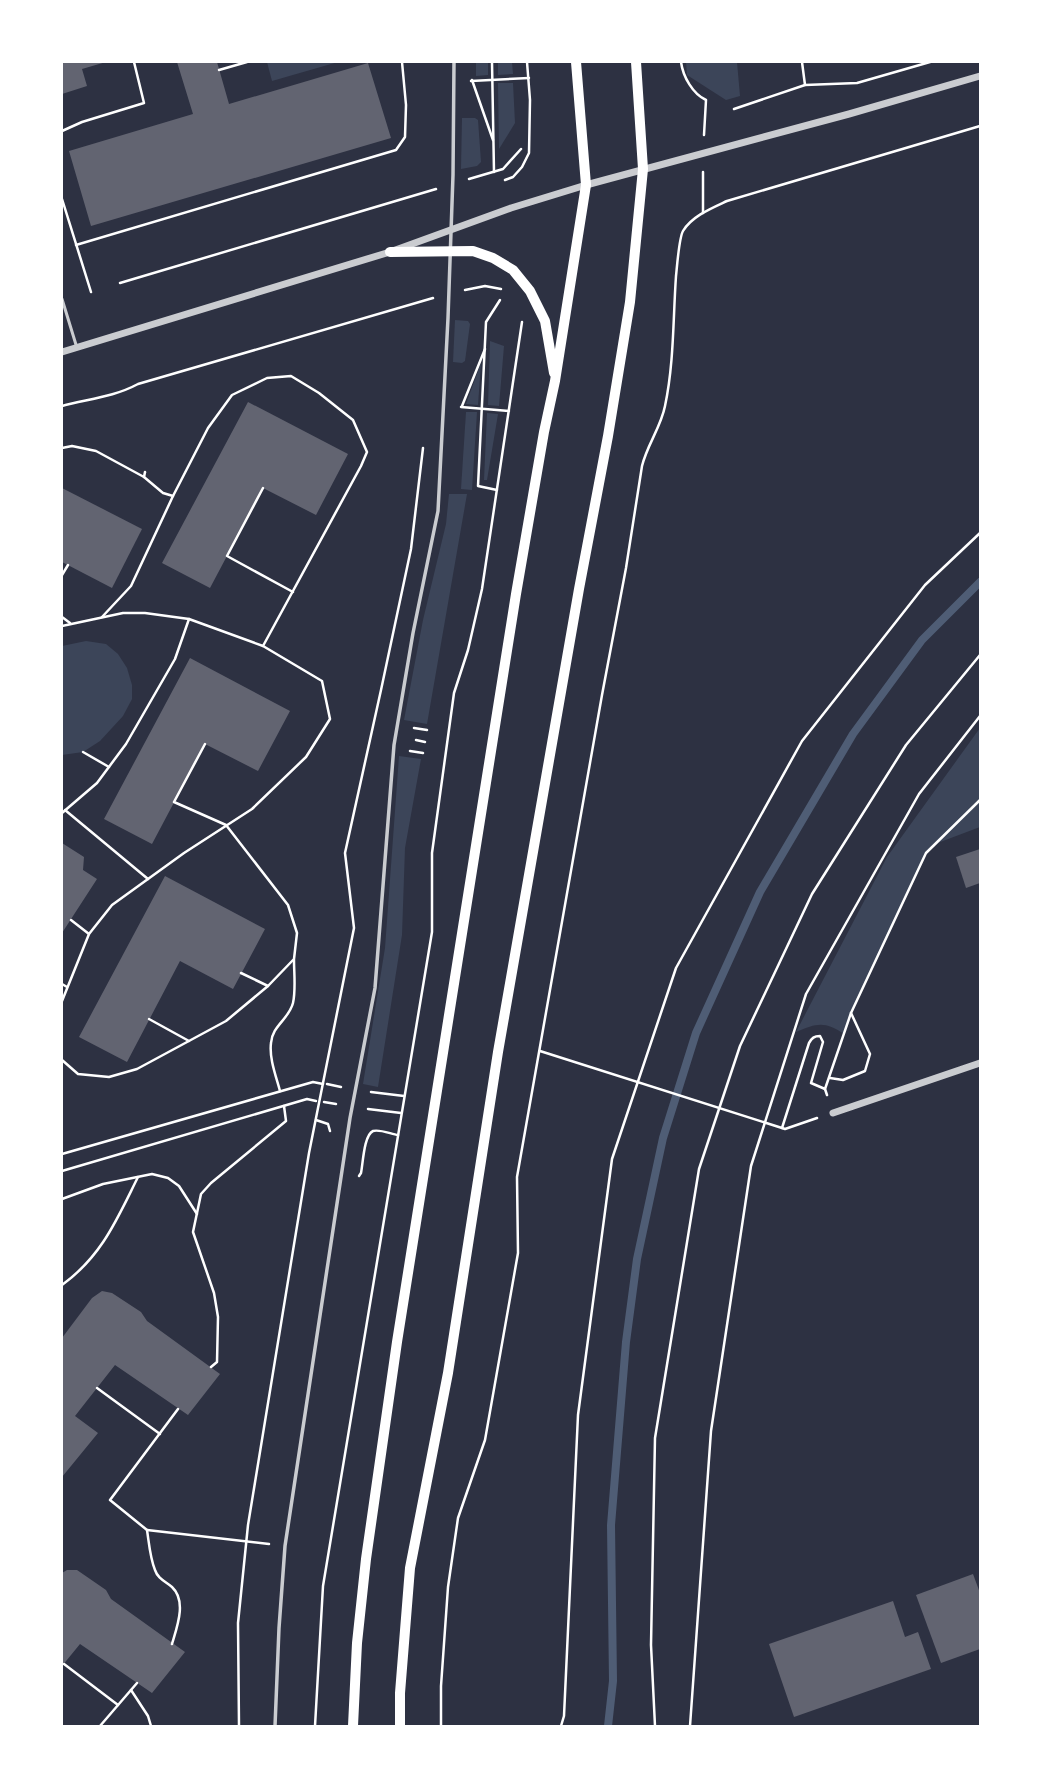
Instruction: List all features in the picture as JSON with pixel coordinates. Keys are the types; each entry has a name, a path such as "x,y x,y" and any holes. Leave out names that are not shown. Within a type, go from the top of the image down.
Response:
{"main road":[{"path":"353,1726 357,1643 366,1559 397,1342 514,602 544,432 555,381 586,185 576,62"},
{"path":"400,1726 400,1693 410,1568 448,1373 498,1052 579,589 610,428 630,302 643,170 636,62"},
{"path":"390,252 473,250 493,258 513,270 530,291 545,321 555,381"}],"street":[{"path":"275,1726 279,1628 285,1546 350,1118 375,988 394,745 413,633 438,511 448,318 453,175 454,62"},
{"path":"62,352 390,252 511,208 586,185 849,114 980,76"},
{"path":"833,1113 980,1063"}],"lane":[{"path":"62,300 77,348"}],"path":[{"path":"62,131 82,122 144,103 134,62"},
{"path":"219,70 247,62"},
{"path":"76,244 396,150 405,137 406,105 402,62"},
{"path":"492,62 494,172"},
{"path":"505,180 513,177 522,167 529,153 530,122 527,62"},
{"path":"681,62 688,82 699,97 706,100 704,124"},
{"path":"802,62 805,85"},
{"path":"734,109 805,85 857,83 930,62"},
{"path":"493,142 472,81 528,78"},
{"path":"441,1726 441,1686 448,1588 458,1518 485,1440 518,1253 517,1177 626,568 642,466 664,408 668,389 676,272 682,232 692,220 727,201 980,126"},
{"path":"463,181 503,169 522,149"},
{"path":"120,283 440,188"},
{"path":"703,188 703,214"},
{"path":"62,199 91,292"},
{"path":"462,291 485,286 498,287 503,290"},
{"path":"62,406 83,400 96,399 125,390 138,384 439,296"},
{"path":"497,490 478,486 486,322 500,300"},
{"path":"315,1726 323,1586 432,932 432,853 454,693 468,650 482,589 520,342 522,319"},
{"path":"484,349 461,407 509,411"},
{"path":"102,617 131,586 173,496 208,428 232,395 267,378 291,376 325,398 353,420 367,452 361,466 263,646"},
{"path":"239,1726 238,1623 246,1542 309,1153 354,928 345,853 411,549 424,442"},
{"path":"62,448 72,446 96,452 144,477 163,493 173,496"},
{"path":"144,477 146,472"},
{"path":"263,488 227,556 293,592"},
{"path":"562,1726 564,1716 578,1415 612,1159 676,968 802,741 925,585 980,533"},
{"path":"62,575 68,565"},
{"path":"62,626 123,613 145,612 189,619 263,646 322,682 330,719 306,757 252,809 184,852 112,905 89,934 62,1001"},
{"path":"62,617 71,624"},
{"path":"62,813 97,783 126,744 175,659 189,619"},
{"path":"655,1726 651,1645 655,1438 699,1169 740,1046 812,894 906,745 980,655"},
{"path":"690,1726 711,1431 751,1166 806,994 919,794 980,716"},
{"path":"416,740 425,742"},
{"path":"205,744 174,802 226,825 288,906 297,933 294,959 293,1004 285,1019 274,1030 270,1043 272,1062 280,1091"},
{"path":"83,752 108,767"},
{"path":"824,1089 830,1078 851,1013 926,853 980,800"},
{"path":"65,810 148,878"},
{"path":"71,920 89,934"},
{"path":"62,1060 78,1074 109,1077 137,1069 226,1022 268,986 294,959"},
{"path":"241,972 268,986"},
{"path":"62,984 67,987"},
{"path":"830,1078 843,1080 865,1071 870,1054 851,1013"},
{"path":"149,1019 190,1041"},
{"path":"540,1051 783,1129 833,1113 824,1089 811,1083 823,1042 820,1036 812,1038 809,1043 783,1129"},
{"path":"62,1154 313,1082 323,1084"},
{"path":"327,1084 331,1085"},
{"path":"370,1092 404,1096"},
{"path":"62,1171 307,1099 316,1100"},
{"path":"211,1367 217,1362 218,1317 208,1272 192,1232 201,1194 211,1183 286,1121 284,1106"},
{"path":"366,1109 401,1113"},
{"path":"62,1199 103,1184 152,1174 168,1178 179,1186 197,1214"},
{"path":"62,1284 74,1276 100,1249 116,1223 138,1176"},
{"path":"97,1388 160,1434"},
{"path":"178,1409 110,1500 147,1530 285,1546"},
{"path":"147,1530 154,1570 161,1580 172,1588 179,1601 179,1617 172,1644"},
{"path":"64,1664 118,1705"},
{"path":"100,1726 137,1683"},
{"path":"131,1690 148,1716 151,1726"}],"shaded area":[{"path":"267,62 338,62 272,81"},
{"path":"476,62 488,62 488,75 476,76"},
{"path":"498,62 512,62 513,74 498,75"},
{"path":"686,62 737,62 740,96 726,100 687,75"},
{"path":"498,83 513,83 515,123 499,149"},
{"path":"462,118 475,118 478,120 481,162 477,166 461,169"},
{"path":"455,320 468,321 470,324 465,361 462,363 453,362"},
{"path":"490,341 504,346 499,406 488,405"},
{"path":"481,363 478,405 466,404"},
{"path":"466,412 477,412 472,490 461,489"},
{"path":"487,413 498,414 487,480 484,480"},
{"path":"449,494 467,494 427,724 404,720 423,620 446,524"},
{"path":"86,641 106,644 118,654 127,668 132,685 132,699 123,716 100,741 83,752 62,755 62,646"},
{"path":"980,728 980,827 935,844 926,853 851,1013 844,1034 826,1025 815,1025 796,1032 887,857"},
{"path":"399,756 421,759 405,848 402,935 378,1087 363,1084 385,948"}],"building":[{"path":"62,62 106,62 82,69 87,86 62,94"},
{"path":"177,62 217,62 229,104 368,63 391,138 91,226 69,151 193,114"},
{"path":"248,402 348,454 316,515 263,488 210,588 162,563"},
{"path":"62,488 142,529 112,588 62,562"},
{"path":"190,658 290,711 258,771 205,744 152,844 104,819"},
{"path":"62,843 84,857 83,870 97,879 62,933"},
{"path":"980,849 980,883 966,888 956,857"},
{"path":"165,876 265,929 233,989 180,961 127,1062 79,1037"},
{"path":"102,1291 112,1293 141,1312 147,1321 220,1374 188,1415 115,1365 75,1416 98,1433 62,1477 62,1338 92,1298"},
{"path":"67,1570 77,1570 106,1590 111,1599 185,1652 152,1693 80,1644 62,1666 62,1573"},
{"path":"973,1574 980,1593 980,1649 941,1663 916,1595"},
{"path":"893,1601 905,1637 918,1632 931,1669 794,1717 769,1644"}],"waterway":[{"path":"608,1726 613,1681 611,1525 626,1342 637,1259 663,1138 696,1033 760,892 853,734 922,640 980,582"}]}
